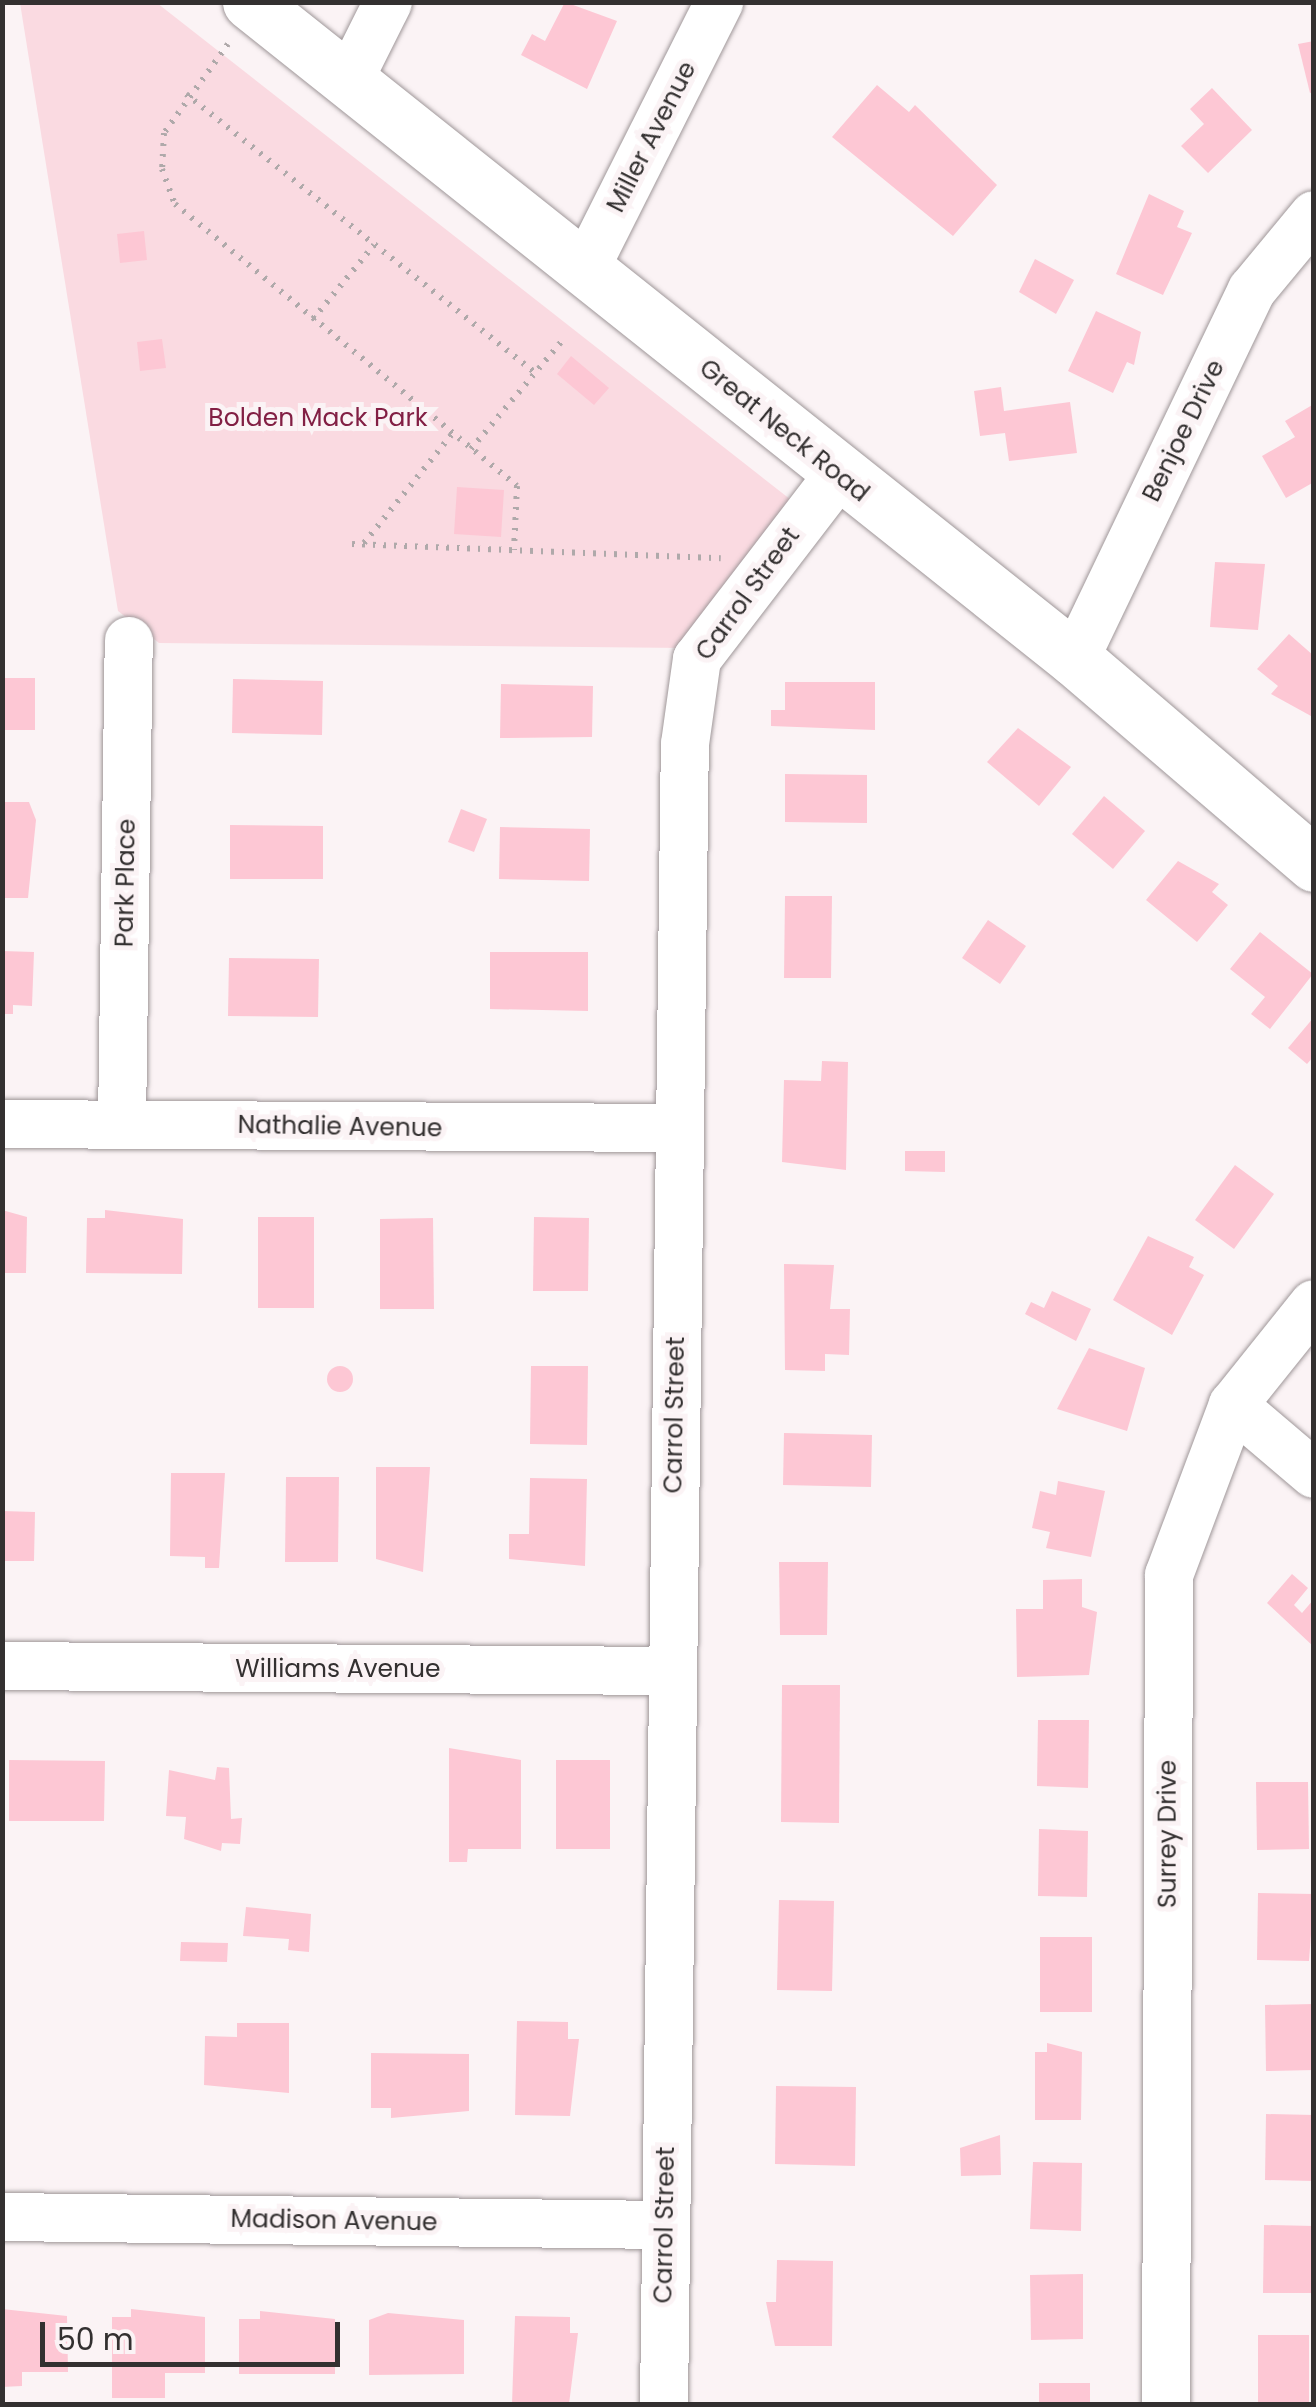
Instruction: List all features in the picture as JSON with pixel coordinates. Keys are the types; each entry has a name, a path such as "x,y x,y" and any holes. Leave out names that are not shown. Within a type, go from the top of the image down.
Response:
{"main road":[{"name":"Great Neck Road","path":"254,6 1075,660 1314,864"}],"street":[{"path":"348,82 388,2"},
{"name":"Miller Avenue","path":"584,271 719,2"},
{"name":"Benjoe Drive","path":"1075,660 1252,290 1314,216"},
{"name":"Carrol Street","path":"664,2404 685,744 696,660 838,475"},
{"name":"Park Place","path":"122,1124 130,641"},
{"name":"Nathalie Avenue","path":"2,1124 678,1128"},
{"name":"Surrey Drive","path":"1166,2404 1169,1575 1232,1405 1314,1304"},
{"path":"1232,1405 1314,1474"},
{"name":"Williams Avenue","path":"2,1666 672,1672"},
{"name":"Madison Avenue","path":"2,2217 665,2225"}],"path":[{"path":"254,6 186,94 164,133 162,169 175,204 517,486 514,550"},
{"path":"186,94 535,373"},
{"path":"313,319 374,245"},
{"path":"470,450 561,342"},
{"path":"364,544 452,434"},
{"path":"352,544 724,558"}],"green space":[{"name":"Bolden Mack Park","path":"20,3 157,3 795,503 685,648 159,643 118,611"}],"building":[{"path":"565,2 617,21 587,89 521,55 532,34 545,41"},
{"path":"1314,41 1314,92 1310,93 1298,44"},
{"path":"877,85 909,112 915,105 997,185 953,236 832,137"},
{"path":"1212,88 1252,130 1208,173 1181,146 1204,124 1190,109"},
{"path":"1149,194 1184,211 1177,227 1192,233 1163,295 1116,274"},
{"path":"144,231 147,260 120,263 117,234"},
{"path":"1035,259 1074,280 1056,314 1019,292"},
{"path":"1096,311 1141,332 1134,365 1127,362 1113,393 1068,371"},
{"path":"162,339 166,368 140,371 137,342"},
{"path":"571,356 609,388 594,405 557,374"},
{"path":"1001,387 1004,411 1070,402 1077,453 1009,461 1005,433 980,436 974,391"},
{"path":"1314,404 1314,482 1286,498 1262,456 1295,437 1285,421"},
{"path":"457,487 504,490 501,537 454,534"},
{"path":"1215,562 1265,564 1258,630 1210,627"},
{"path":"1289,634 1314,656 1311,716 1271,694 1278,686 1257,669"},
{"path":"2,678 35,678 35,730 2,730"},
{"path":"233,679 323,681 322,735 232,733"},
{"path":"785,682 875,682 875,730 771,726 771,710 785,710"},
{"path":"501,684 593,686 592,737 500,738"},
{"path":"1018,728 1071,767 1039,806 987,762"},
{"path":"785,774 867,775 867,823 785,822"},
{"path":"1104,796 1145,831 1113,869 1072,834"},
{"path":"2,802 29,802 36,820 28,898 2,898"},
{"path":"461,809 487,819 474,852 448,842"},
{"path":"230,825 323,826 323,879 230,879"},
{"path":"500,827 590,829 589,881 499,879"},
{"path":"1178,861 1219,884 1212,892 1228,905 1197,942 1146,900"},
{"path":"785,896 832,896 831,978 784,978"},
{"path":"988,920 1026,946 1000,984 962,958"},
{"path":"1260,932 1313,974 1270,1029 1251,1014 1265,997 1230,969"},
{"path":"2,951 34,952 32,1006 13,1005 13,1014 2,1014"},
{"path":"490,952 588,952 588,1011 490,1009"},
{"path":"229,958 319,959 318,1017 228,1016"},
{"path":"1314,1017 1314,1056 1307,1064 1288,1048"},
{"path":"822,1061 848,1062 846,1170 782,1162 784,1080 821,1081"},
{"path":"905,1151 945,1151 945,1172 905,1171"},
{"path":"1235,1165 1274,1194 1234,1249 1195,1220"},
{"path":"2,1210 27,1217 26,1273 2,1273"},
{"path":"105,1210 183,1219 182,1274 86,1273 87,1218 105,1218"},
{"path":"258,1217 314,1217 314,1308 258,1308"},
{"path":"534,1217 589,1218 588,1291 533,1291"},
{"path":"433,1218 434,1309 380,1309 380,1219"},
{"path":"1148,1236 1194,1257 1189,1267 1204,1275 1172,1335 1113,1300"},
{"path":"784,1264 834,1265 830,1309 850,1309 849,1355 825,1354 825,1371 785,1370"},
{"path":"1052,1291 1091,1309 1076,1341 1025,1314 1031,1302 1044,1308"},
{"path":"1089,1348 1145,1368 1127,1431 1057,1409"},
{"path":"340,1366 349,1370 353,1379 349,1388 340,1392 331,1388 327,1379 331,1370"},
{"path":"531,1366 588,1366 587,1445 530,1444"},
{"path":"784,1433 872,1435 871,1487 783,1485"},
{"path":"376,1467 430,1467 423,1572 376,1559"},
{"path":"171,1473 225,1473 219,1568 205,1568 205,1557 170,1556"},
{"path":"286,1477 339,1477 338,1562 285,1562"},
{"path":"530,1478 587,1479 585,1566 509,1559 509,1534 529,1534"},
{"path":"1058,1481 1105,1491 1091,1557 1046,1548 1050,1532 1032,1528 1040,1491 1056,1495"},
{"path":"2,1511 35,1512 34,1561 2,1561"},
{"path":"779,1562 828,1562 827,1635 780,1635"},
{"path":"1292,1574 1308,1588 1294,1605 1302,1613 1314,1599 1314,1647 1267,1603"},
{"path":"1082,1579 1082,1607 1097,1612 1089,1675 1017,1677 1016,1609 1043,1609 1043,1580"},
{"path":"782,1685 840,1685 839,1823 781,1822"},
{"path":"1038,1720 1089,1720 1088,1788 1037,1786"},
{"path":"449,1748 521,1760 521,1849 468,1849 467,1862 449,1862"},
{"path":"9,1760 105,1761 104,1821 9,1821"},
{"path":"556,1760 610,1760 610,1849 556,1849"},
{"path":"217,1767 229,1768 231,1819 242,1818 240,1844 222,1843 221,1851 184,1839 186,1817 166,1816 169,1770 215,1780"},
{"path":"1256,1782 1308,1782 1309,1849 1257,1850"},
{"path":"1039,1829 1088,1831 1087,1897 1038,1896"},
{"path":"1258,1893 1314,1894 1309,1961 1257,1960"},
{"path":"779,1900 834,1901 832,1991 777,1990"},
{"path":"246,1907 311,1914 309,1952 288,1950 289,1939 243,1936"},
{"path":"1040,1937 1092,1937 1092,2012 1040,2012"},
{"path":"181,1942 228,1943 227,1962 180,1961"},
{"path":"1314,2004 1314,2070 1266,2071 1265,2005"},
{"path":"517,2021 568,2022 568,2039 579,2039 570,2116 515,2115"},
{"path":"237,2023 289,2023 289,2093 204,2085 205,2036 237,2037"},
{"path":"1047,2043 1082,2052 1081,2120 1035,2120 1035,2052 1047,2052"},
{"path":"371,2053 469,2054 469,2111 391,2118 391,2108 371,2108"},
{"path":"776,2086 856,2087 855,2166 775,2164"},
{"path":"1266,2114 1314,2115 1314,2181 1265,2180"},
{"path":"1000,2135 1001,2175 961,2176 960,2148"},
{"path":"1033,2162 1082,2163 1081,2231 1030,2229"},
{"path":"1264,2225 1314,2226 1311,2293 1263,2293"},
{"path":"777,2260 833,2261 832,2346 775,2346 766,2302 776,2302"},
{"path":"1083,2274 1083,2339 1031,2340 1030,2275"},
{"path":"2,2309 67,2316 68,2372 22,2372 22,2386 2,2387"},
{"path":"131,2309 205,2317 205,2373 165,2373 165,2398 112,2398 112,2317 131,2317"},
{"path":"260,2311 335,2319 335,2374 239,2374 239,2319 260,2319"},
{"path":"388,2313 464,2320 464,2374 369,2375 369,2320"},
{"path":"515,2316 570,2317 570,2333 578,2333 569,2404 512,2404"},
{"path":"1258,2335 1309,2335 1309,2403 1258,2403"},
{"path":"1039,2383 1090,2383 1090,2404 1039,2404"}]}
